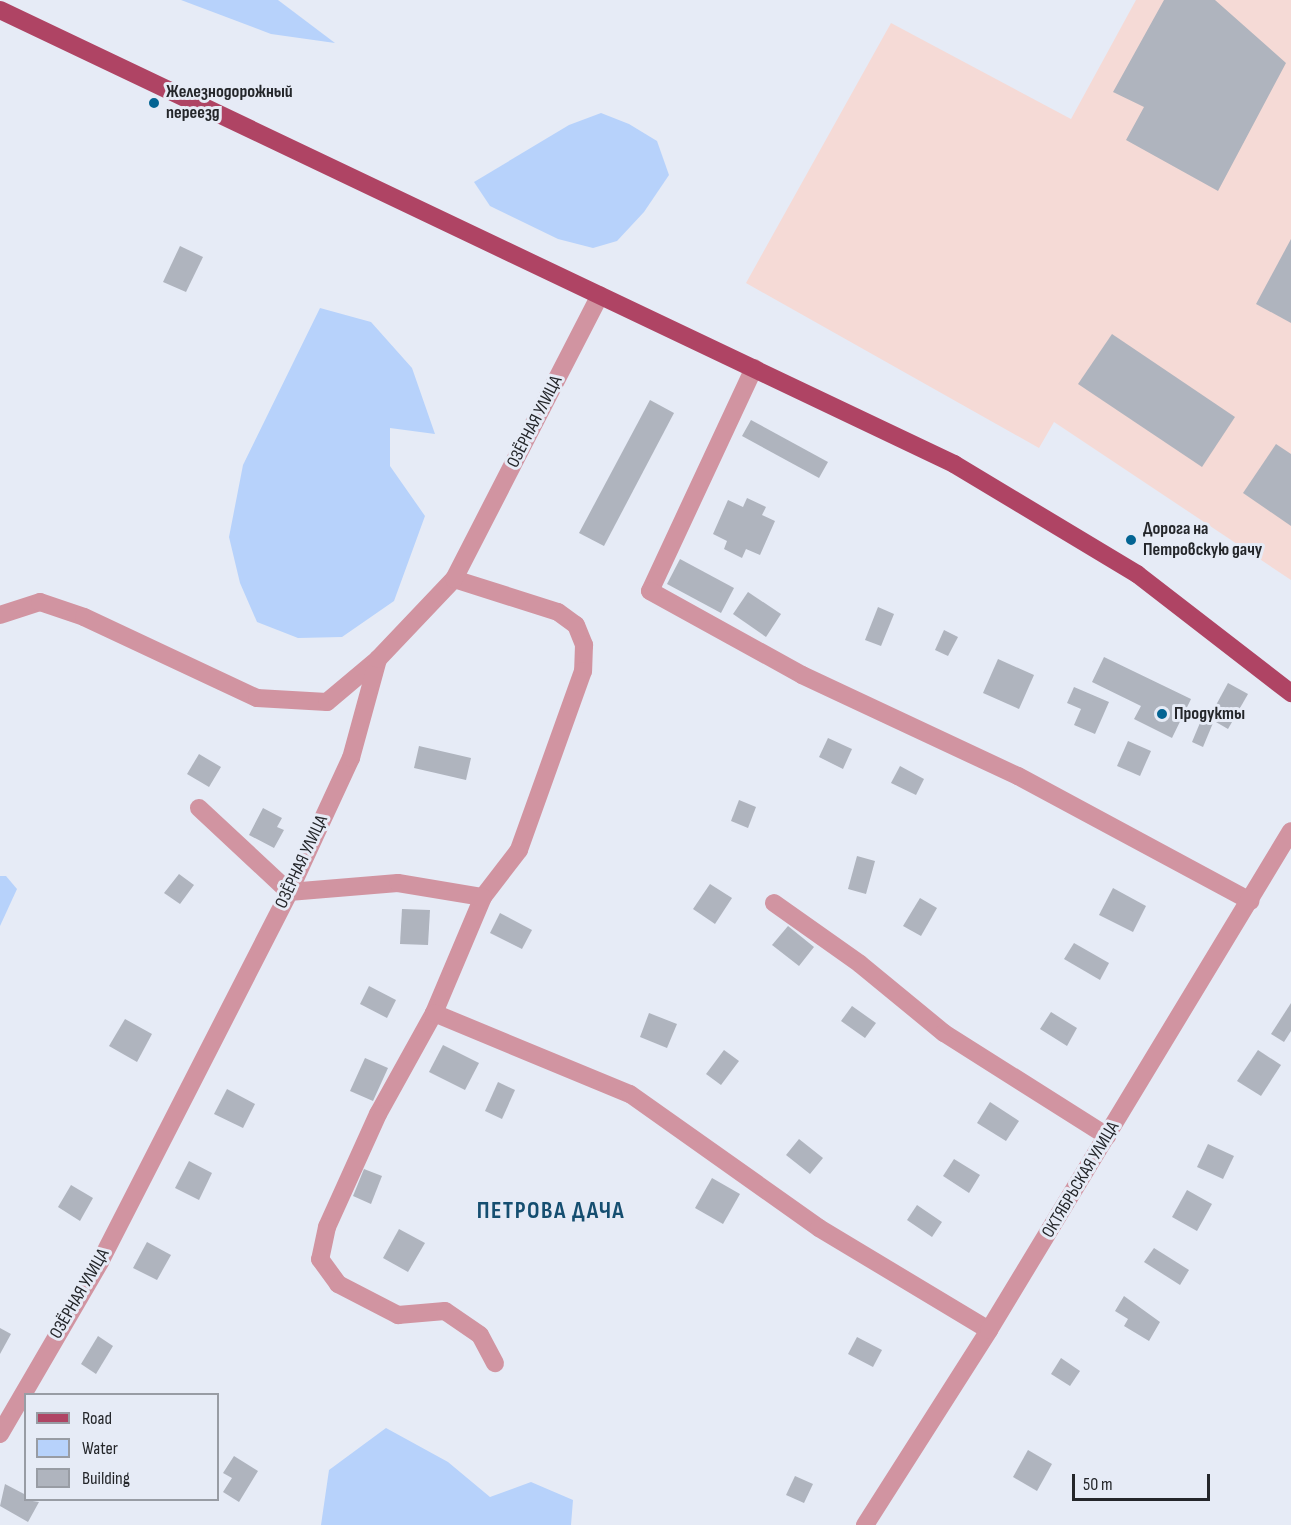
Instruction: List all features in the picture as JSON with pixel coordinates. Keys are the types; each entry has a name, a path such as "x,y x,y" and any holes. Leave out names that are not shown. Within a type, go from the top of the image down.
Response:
{"main road":[{"path":"0,10 890,432 1016,498 1160,590 1291,693"}],"street":[{"name":"ОЗЁРНАЯ УЛИЦА","path":"0,1434 100,1262 289,892 351,758 378,659 454,579 600,295"},
{"path":"754,368 650,591 802,675 1018,776 1250,901"},
{"path":"454,579 558,612 576,625 584,645 583,671 519,850 483,897 434,1013 378,1114 327,1227 320,1259 338,1284 398,1315 445,1311 480,1335 495,1363"},
{"path":"0,615 40,602 84,617 257,698 327,702 378,659"},
{"path":"199,808 289,892 398,883 483,897"},
{"name":"ОКТЯБРЬСКАЯ УЛИЦА","path":"865,1525 989,1330 1291,831"},
{"path":"774,903 860,964 944,1033 1107,1136"},
{"path":"434,1013 630,1094 819,1228 989,1330"}],"shaded area":[{"path":"1136,0 1291,0 1291,580 1054,422 1039,448 746,283 891,23 1071,119"}],"water":[{"path":"181,0 278,0 335,43 271,34"},
{"path":"601,113 629,124 657,141 669,175 644,212 617,241 593,248 558,239 490,206 474,182 569,125"},
{"path":"320,308 371,322 412,368 435,434 390,428 390,466 425,516 394,601 342,637 298,638 257,622 240,583 229,537 243,465"},
{"path":"0,876 6,876 17,889 0,926"},
{"path":"386,1428 448,1462 490,1497 531,1482 573,1500 571,1525 321,1525 329,1470"}],"building":[{"path":"1164,0 1215,0 1286,63 1218,191 1126,140 1144,107 1113,92"},
{"path":"1291,239 1291,323 1256,304"},
{"path":"180,246 203,257 186,292 163,282"},
{"path":"1112,334 1235,417 1202,467 1078,384"},
{"path":"650,400 674,413 604,546 579,533"},
{"path":"751,420 828,462 819,478 742,436"},
{"path":"1276,444 1291,454 1291,526 1243,493"},
{"path":"747,498 766,507 762,515 775,521 760,555 746,549 742,558 724,549 727,541 713,534 728,500 743,507"},
{"path":"680,559 734,588 721,613 667,584"},
{"path":"748,592 781,614 766,637 733,614"},
{"path":"878,607 894,614 881,646 865,640"},
{"path":"944,630 958,637 948,656 935,650"},
{"path":"1104,657 1191,699 1172,738 1134,719 1141,706 1092,682"},
{"path":"998,659 1034,675 1019,709 983,693"},
{"path":"1228,683 1248,694 1228,729 1209,718"},
{"path":"1074,687 1109,702 1095,734 1074,725 1081,709 1067,703"},
{"path":"1202,718 1213,723 1203,747 1192,742"},
{"path":"828,738 852,749 843,769 819,757"},
{"path":"1128,741 1151,751 1140,776 1117,766"},
{"path":"419,746 471,758 466,780 414,768"},
{"path":"199,754 221,767 209,787 187,774"},
{"path":"900,766 924,779 916,795 891,783"},
{"path":"739,800 756,807 748,828 731,821"},
{"path":"263,808 282,818 277,827 284,830 274,848 249,835"},
{"path":"857,856 875,861 866,894 848,889"},
{"path":"179,874 194,885 180,904 164,893"},
{"path":"710,884 732,898 715,924 693,909"},
{"path":"1113,888 1146,906 1133,932 1099,915"},
{"path":"920,898 937,908 921,936 903,926"},
{"path":"402,909 430,910 428,945 400,944"},
{"path":"500,913 532,930 522,949 490,933"},
{"path":"788,926 814,947 799,966 772,945"},
{"path":"1074,943 1109,963 1100,980 1064,959"},
{"path":"369,986 396,1000 387,1018 360,1004"},
{"path":"1291,1003 1291,1031 1284,1042 1271,1034"},
{"path":"852,1006 876,1023 865,1038 841,1021"},
{"path":"1051,1012 1077,1028 1067,1046 1040,1029"},
{"path":"649,1013 677,1024 667,1048 640,1037"},
{"path":"125,1019 152,1034 137,1062 109,1046"},
{"path":"443,1045 479,1063 465,1090 429,1072"},
{"path":"724,1050 739,1061 721,1085 706,1074"},
{"path":"1258,1050 1281,1065 1261,1096 1237,1081"},
{"path":"365,1058 388,1068 373,1101 350,1091"},
{"path":"498,1082 515,1090 502,1119 485,1111"},
{"path":"227,1089 255,1104 243,1128 214,1114"},
{"path":"990,1102 1019,1121 1006,1141 977,1123"},
{"path":"799,1139 823,1158 810,1174 786,1155"},
{"path":"1208,1144 1234,1156 1223,1179 1197,1167"},
{"path":"954,1159 980,1175 969,1193 943,1176"},
{"path":"189,1161 212,1173 199,1200 175,1188"},
{"path":"364,1169 382,1176 371,1204 353,1196"},
{"path":"712,1178 740,1194 723,1224 695,1208"},
{"path":"71,1185 93,1198 80,1221 58,1207"},
{"path":"1187,1190 1212,1204 1197,1231 1172,1217"},
{"path":"917,1205 942,1222 932,1237 907,1220"},
{"path":"399,1229 425,1243 408,1272 383,1258"},
{"path":"147,1242 171,1255 157,1280 133,1268"},
{"path":"1154,1248 1189,1270 1180,1285 1144,1262"},
{"path":"1124,1296 1160,1322 1149,1341 1124,1326 1128,1319 1115,1311"},
{"path":"0,1328 11,1334 0,1354"},
{"path":"98,1336 113,1346 96,1374 81,1364"},
{"path":"857,1337 882,1350 873,1367 848,1354"},
{"path":"1061,1358 1080,1371 1070,1386 1051,1374"},
{"path":"1028,1450 1052,1464 1037,1491 1013,1477"},
{"path":"234,1456 258,1471 239,1502 223,1492 232,1478 223,1473"},
{"path":"795,1476 813,1484 804,1503 786,1495"},
{"path":"5,1484 24,1494 24,1501 39,1502 28,1522 0,1506"}],"place":[{"name":"Железнодорожный переезд","path":"154,103"},
{"name":"Дорога на Петровскую дачу","path":"1131,540"},
{"name":"Продукты","path":"1162,714"}],"district":[{"name":"ПЕТРОВА ДАЧА","path":"551,1211"}]}
